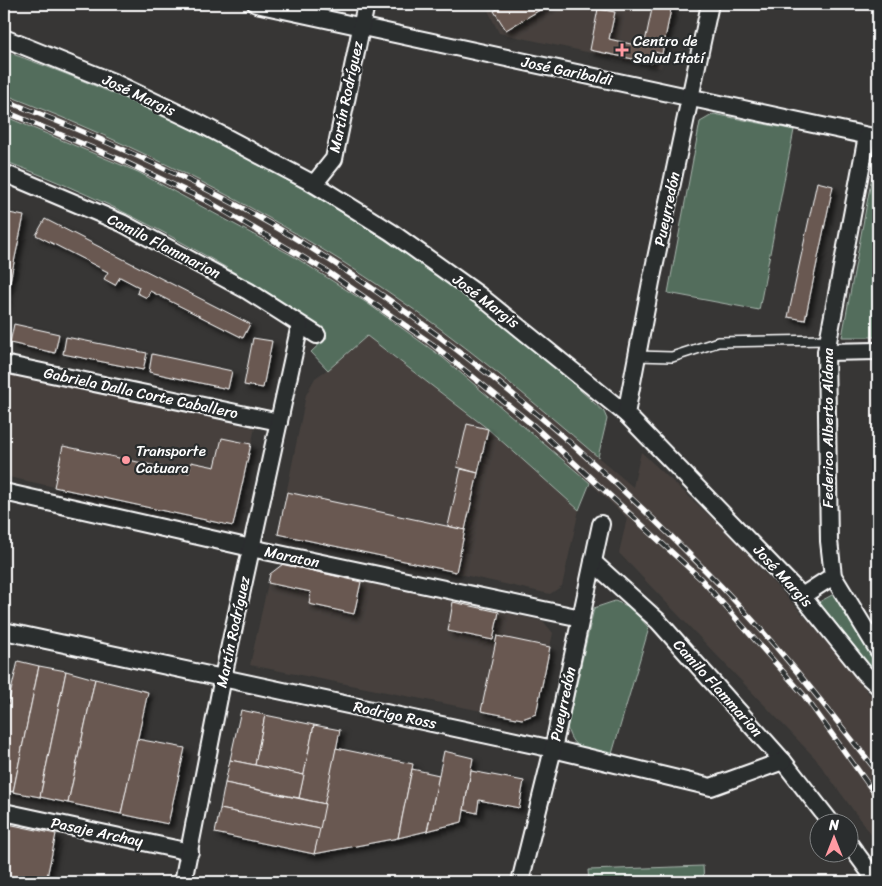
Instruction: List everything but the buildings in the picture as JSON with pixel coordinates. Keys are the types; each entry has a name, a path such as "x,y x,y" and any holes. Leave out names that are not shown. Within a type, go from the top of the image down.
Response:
{"street":[{"name":"José Garibaldi","path":"256,4 873,137"},
{"name":"Martín Rodríguez","path":"314,184 334,159 366,4"},
{"name":"Pueyrredón","path":"626,414 710,4"},
{"name":"José Margis","path":"4,38 113,82 199,123 314,184 391,232 479,295 626,414 802,596 864,674 878,686"},
{"name":"Federico Alberto Aldana","path":"873,137 827,346 830,541 833,576 878,650"},
{"name":"Camilo Flammarion","path":"4,173 122,223 248,290 317,335"},
{"name":"Martín Rodríguez","path":"183,882 223,678 300,325"},
{"path":"827,346 878,351"},
{"name":"Gabriela Dalla Corte Caballero","path":"4,364 279,422"},
{"name":"Maraton","path":"4,492 251,548 581,618"},
{"name":"Pueyrredón","path":"520,882 553,749 601,524"},
{"name":"Camilo Flammarion","path":"593,562 658,621 783,761 824,814"},
{"path":"802,596 833,576"},
{"name":"Rodrigo Ross","path":"4,631 553,749 711,786 783,761"},
{"name":"Pasaje Archay","path":"4,812 190,852"},
{"path":"860,859 877,882"}],"lane":[{"path":"637,356 672,358 718,342 827,346"}],"shaded area":[{"name":"Centro de Salud Itatí","path":"485,4 674,4 661,68 499,33"},
{"path":"4,94 60,116 148,155 243,203 318,247 388,291 458,342 517,388 633,487 641,452 723,528 808,620 878,704 878,844 860,819 860,814 856,814 815,758 619,553 627,518 590,483 442,357 367,303 293,256 225,217 138,172 4,116"},
{"path":"367,336 488,429 579,510 562,586 550,594 278,534 306,395 315,378"},
{"name":"Transporte Catuara","path":"4,372 255,428 233,526 4,476"},
{"path":"283,564 543,621 553,633 536,714 522,719 250,665 270,574"}],"green space":[{"path":"4,51 86,82 167,118 246,157 323,201 397,248 469,299 538,354 604,412 607,419 598,457 469,350 415,310 342,261 249,207 153,158 104,135 4,94"},
{"path":"714,114 794,130 759,310 668,293 700,122"},
{"path":"4,116 138,172 293,256 367,303 442,357 590,483 579,510 488,429 367,336 328,370 311,352 326,338 323,329 286,304 169,235 88,195 4,161"},
{"path":"877,149 878,337 842,337"},
{"path":"832,595 850,615 871,647 878,662 878,677 819,602"},
{"path":"615,601 630,607 649,628 612,754 589,751 578,746 573,742 567,727 594,608"},
{"path":"703,866 704,882 589,882 588,870"}],"railway":[{"path":"4,100 151,162 258,217 349,273 458,350 611,479 707,572 817,695 878,773"},
{"path":"4,111 121,160 209,202 328,272 432,344 534,426 701,579 803,694 878,798"}],"place":[{"name":"Centro de Salud Itatí","path":"622,50"},
{"name":"Transporte Catuara","path":"126,460"}]}
